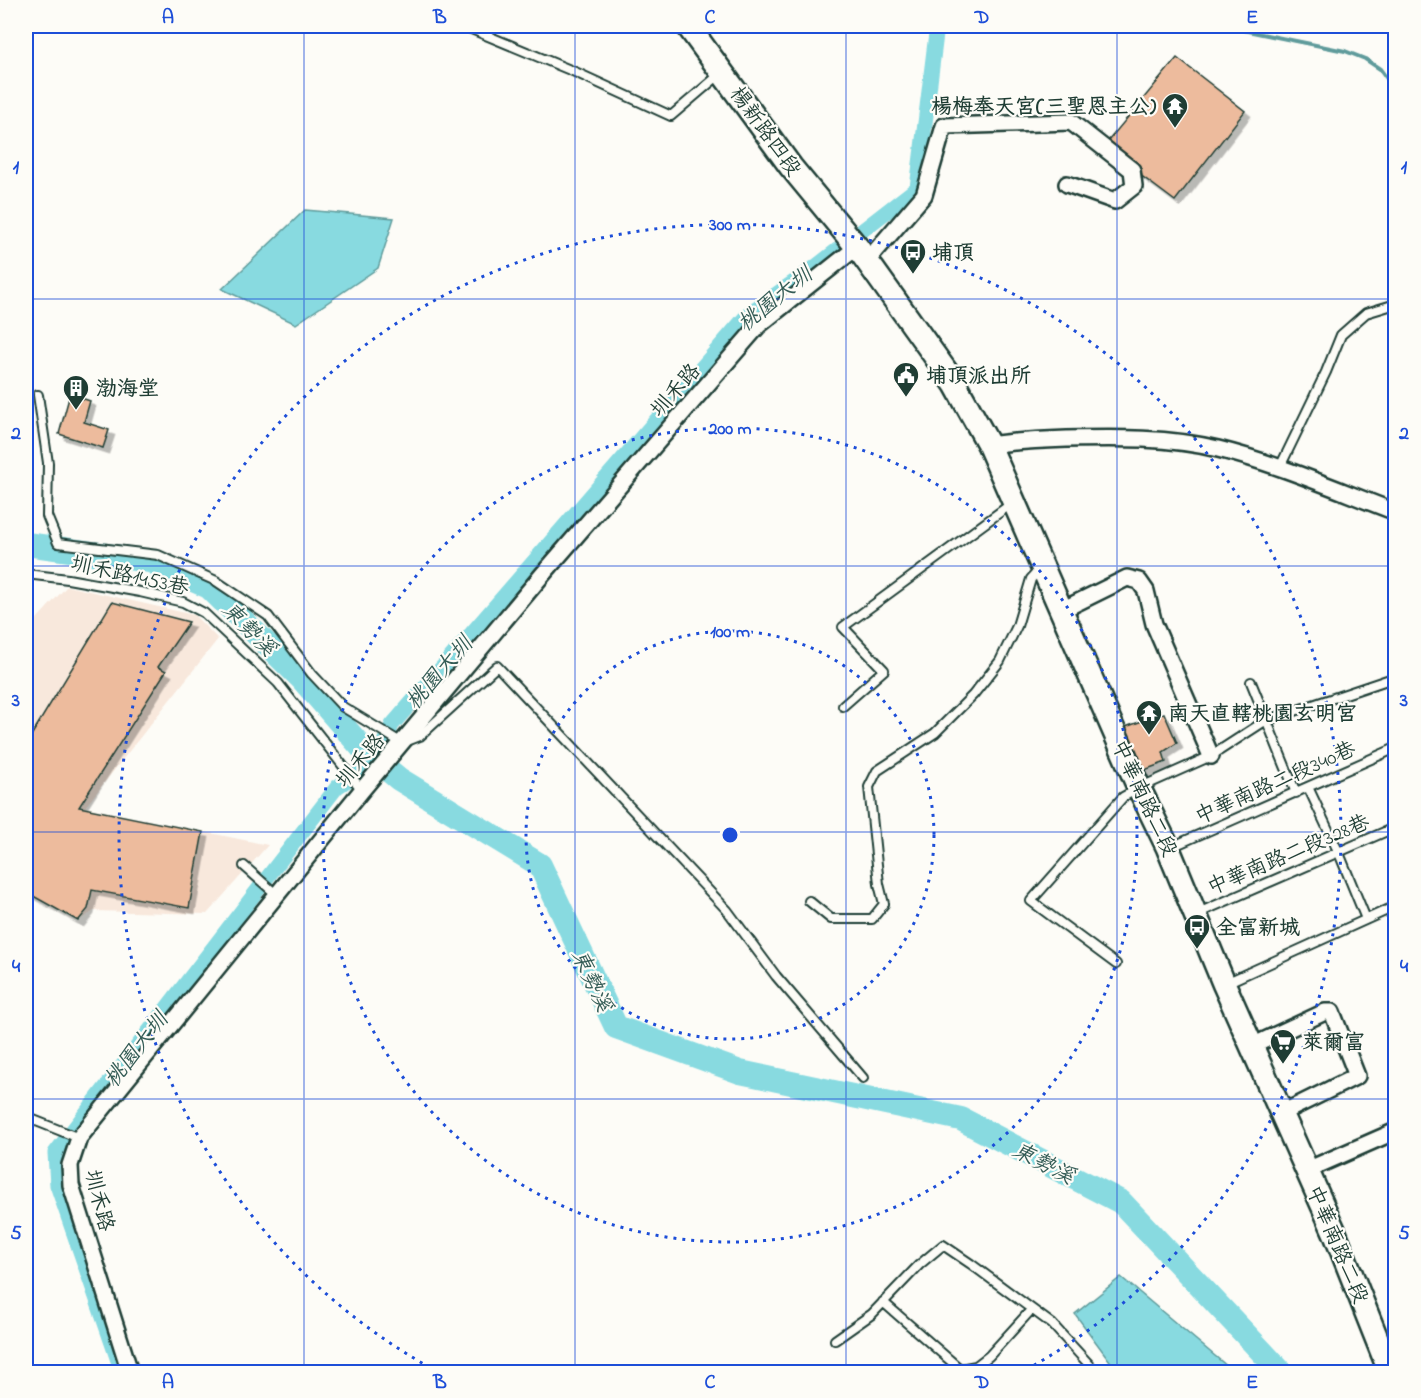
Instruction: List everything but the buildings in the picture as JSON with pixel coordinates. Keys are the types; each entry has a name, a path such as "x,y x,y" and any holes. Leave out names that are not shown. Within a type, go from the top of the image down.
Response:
{"main road":[{"name":"楊新路四段","path":"688,26 791,167 857,248"},
{"name":"中華南路二段","path":"857,248 955,384 989,445 1139,788 1168,848 1224,984 1334,1231 1390,1372"}],"street":[{"name":"圳禾路","path":"130,1372 71,1185 70,1165 79,1138 398,743 758,326 924,195 944,126 1071,122 1132,170 1134,186 1115,201 1067,184"},
{"path":"989,445 1012,441 1097,438 1159,440 1217,449 1280,467 1395,512"},
{"path":"1062,610 1127,578 1139,581 1146,591 1154,624 1211,756"},
{"path":"1252,1046 1325,1012 1332,1012 1357,1076 1282,1113"},
{"path":"1307,1170 1395,1131"}],"lane":[{"path":"464,26 575,72 671,116 723,72"},
{"path":"1280,467 1326,372 1341,335 1366,313 1395,304"},
{"path":"38,395 48,463 47,516 58,543 158,555 216,581 268,616 320,682 343,707 398,743 420,736 497,666 727,910 776,976 863,1078"},
{"path":"843,706 884,670 843,627 1015,502"},
{"path":"809,901 831,919 872,919 884,904 879,884 869,788 877,771 936,733 973,695 1000,661 1017,626 1031,579 1043,566"},
{"name":"圳禾路1453巷","path":"26,574 140,592 183,602 204,613 278,683 347,771 363,785"},
{"path":"1116,964 1031,901 1123,797 1211,756 1266,722 1394,680"},
{"path":"1251,682 1296,793"},
{"name":"中華南路二段340巷","path":"1168,848 1395,748"},
{"path":"1308,787 1339,853 1366,919"},
{"name":"中華南路二段328巷","path":"1195,914 1395,827"},
{"path":"244,866 277,895"},
{"path":"1224,984 1395,906"},
{"path":"26,969 26,981"},
{"path":"26,1117 79,1138"},
{"path":"835,1340 872,1314 919,1265 944,1245 1052,1324 1096,1372"},
{"path":"883,1302 960,1369 976,1366 989,1356 1031,1310"}],"shaded area":[{"path":"67,586 194,615 218,639 85,807 268,845 207,914 94,911 78,921 26,892 26,631"}],"water":[{"path":"305,210 394,218 378,268 296,324 222,289"},
{"path":"1121,1277 1234,1372 1118,1372 1075,1314"}],"waterway":[{"name":"桃園大圳","path":"122,1372 57,1185 55,1153 337,787 355,775 377,753 392,725 749,313 814,268 917,188 937,26"},
{"path":"1223,26 1345,51 1365,59 1380,69 1396,91"},
{"name":"東勢溪","path":"26,544 150,561 209,587 303,680 364,750 399,779 540,865 616,1027 740,1072 961,1119 1121,1202 1281,1372"}],"place":[{"name":"楊梅奉天宮(三聖恩主公)","path":"1175,129"},
{"name":"埔頂","path":"913,275"},
{"name":"埔頂派出所","path":"906,398"},
{"name":"渤海堂","path":"76,411"},
{"name":"南天直轄桃園玄明宮","path":"1149,736"},
{"name":"全富新城","path":"1197,950"},
{"name":"萊爾富","path":"1283,1065"}]}
